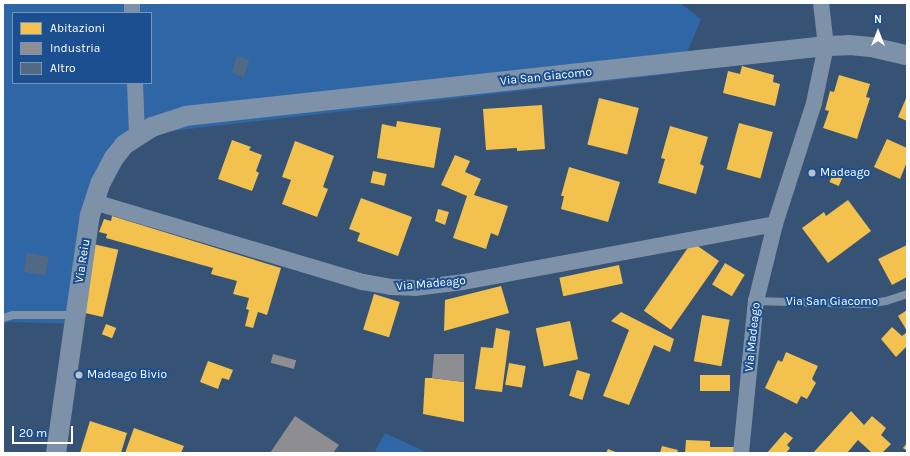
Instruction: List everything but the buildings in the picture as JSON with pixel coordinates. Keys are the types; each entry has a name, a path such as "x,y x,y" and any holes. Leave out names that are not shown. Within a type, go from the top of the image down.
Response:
{"street":[{"name":"Via Madeago","path":"741,453 756,300 775,224 814,103 826,46 821,3"},
{"name":"Via San Giacomo","path":"185,116 849,44 907,55"},
{"path":"135,84 137,136"},
{"name":"Via Reiu","path":"56,453 74,315 90,215 106,170 124,145 137,136 157,125 185,116"},
{"name":"Via Madeago","path":"94,202 363,282 390,287 415,288 463,282 775,224"}],"lane":[{"name":"Via San Giacomo","path":"756,300 867,304 886,301 907,294"},
{"path":"3,318 13,315 74,315"}],"shaded area":[{"path":"3,3 680,3 701,19 679,73 163,132 127,150 107,179 78,324 9,322 3,324"},
{"path":"385,433 428,453 374,453"}],"place":[{"name":"Madeago","path":"812,173"},
{"name":"Madeago Bivio","path":"79,375"}]}
